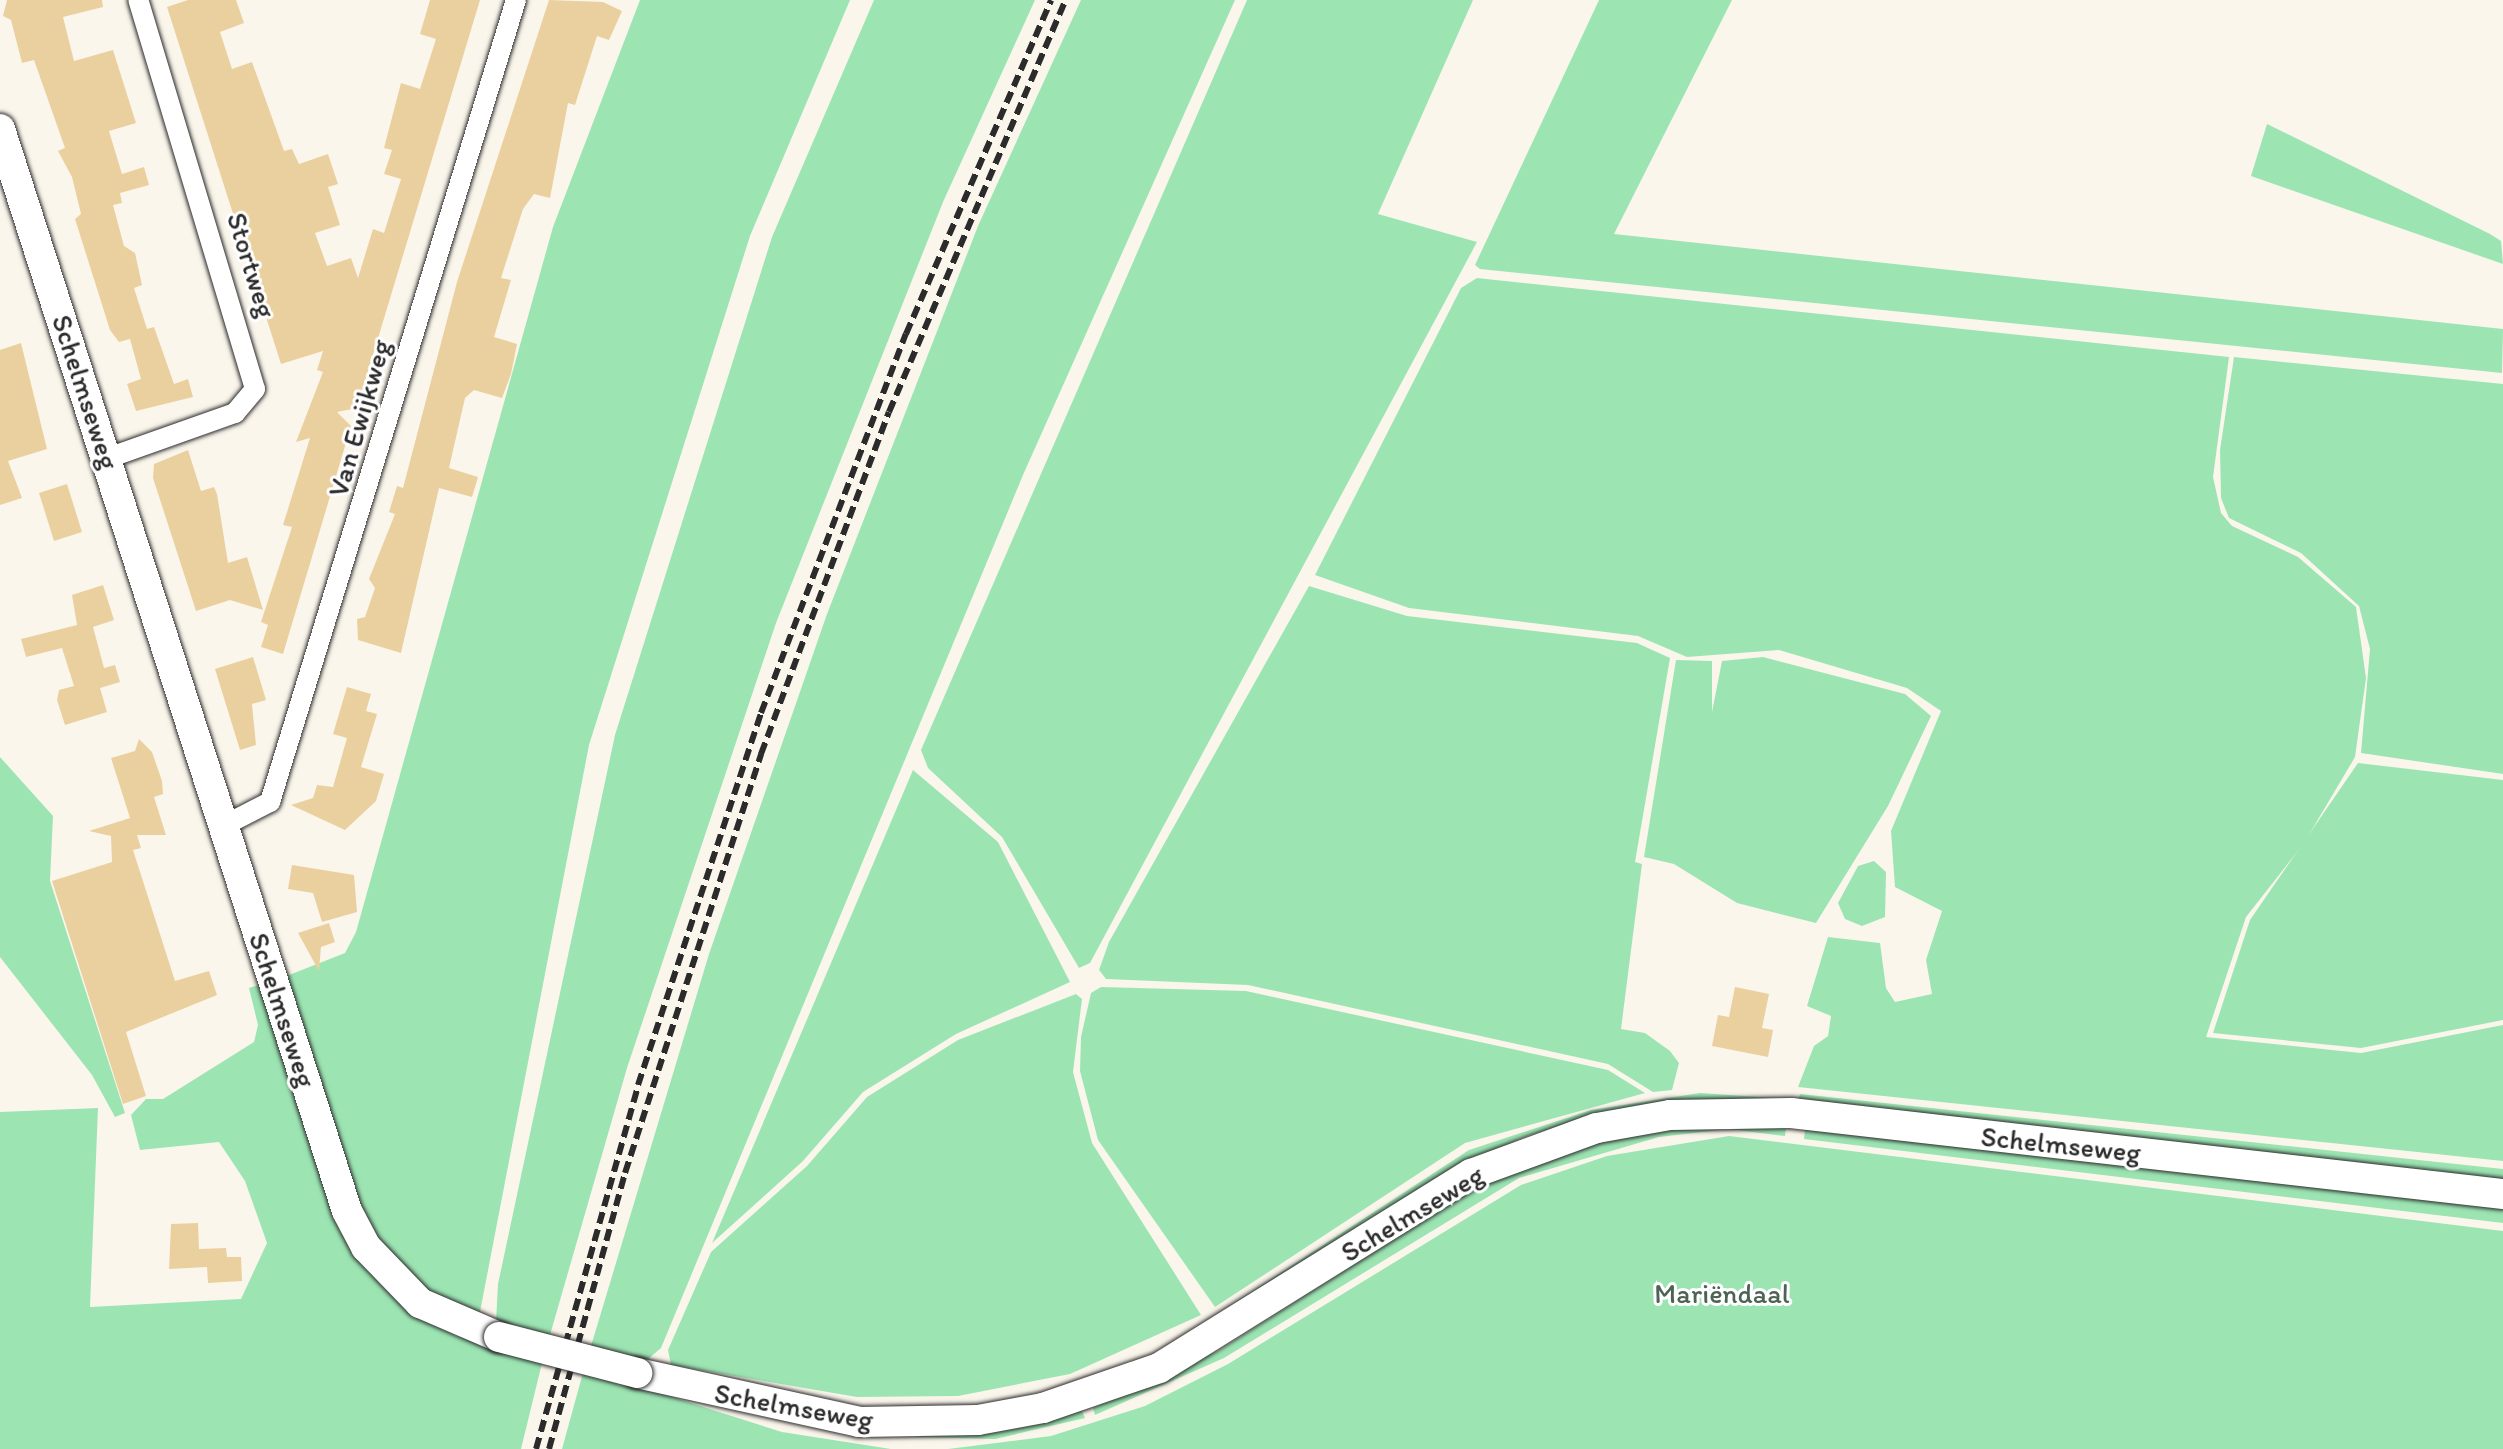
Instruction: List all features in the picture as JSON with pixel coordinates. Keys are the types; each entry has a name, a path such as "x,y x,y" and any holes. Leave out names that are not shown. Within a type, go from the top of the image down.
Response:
{"main road":[{"name":"Schelmseweg","path":"0,129 347,1211 366,1247 420,1303 499,1337 637,1373 859,1422 978,1420 1043,1408 1159,1368 1471,1174 1597,1128 1670,1115 1791,1113 2503,1194"}],"street":[{"name":"Stortweg","path":"108,458 235,413 255,389 138,0"},
{"name":"Van Ewijkweg","path":"225,825 270,802 516,0"}],"green space":[{"path":"640,0 850,0 750,236 589,745 480,1312 446,1307 401,1271 356,1207 284,977 345,953 356,932 553,227"},
{"path":"874,0 1035,0 943,202 776,623 627,1068 550,1335 496,1322 498,1284 615,735 772,237"},
{"path":"1081,0 1235,0 1023,475 661,1348 647,1360 591,1346 709,954 827,614 978,226"},
{"path":"1247,0 1473,0 1378,214 1477,242 1090,963 1079,968 1002,837 928,768 921,750"},
{"path":"1599,0 1732,0 1614,234 2503,329 2502,373 1480,269 1475,265"},
{"path":"2267,124 2490,234 2501,241 2503,264 2251,176"},
{"path":"1477,278 2229,357 2213,477 2221,513 2232,526 2298,557 2356,607 2366,678 2355,757 2304,843 2246,917 2206,1037 2361,1053 2503,1025 2503,1161 1798,1087 1814,1046 1828,1036 1831,1016 1807,1006 1828,937 1880,943 1886,988 1895,1002 1932,994 1926,960 1942,911 1895,887 1891,831 1941,711 1907,688 1779,650 1687,657 1638,636 1409,608 1315,575 1461,288"},
{"path":"2234,357 2503,384 2503,774 2361,753 2370,649 2359,606 2301,553 2229,518 2221,498 2220,450"},
{"path":"1309,586 1407,616 1637,643 1670,658 1635,862 1642,864 1621,1029 1645,1033 1670,1051 1679,1063 1672,1090 1653,1092 1608,1064 1248,985 1106,979 1099,970 1109,942"},
{"path":"1763,657 1905,694 1931,716 1888,806 1816,923 1737,903 1674,864 1644,857 1676,660 1712,661 1712,712 1722,661"},
{"path":"0,757 53,816 50,881 125,1113 115,1117 92,1075 0,957"},
{"path":"2358,763 2503,780 2503,1020 2361,1048 2213,1033 2250,920"},
{"path":"913,770 998,842 1070,982 956,1034 863,1092 803,1161 712,1243"},
{"path":"1874,861 1886,872 1885,917 1862,926 1845,919 1838,903 1858,866"},
{"path":"265,983 330,1192 414,1313 456,1336 543,1359 521,1449 0,1449 0,1112 98,1108 90,1307 241,1299 267,1243 245,1181 219,1142 140,1150 131,1115 146,1099 163,1099 254,1042 258,1025 249,988"},
{"path":"1101,987 1246,991 1608,1070 1645,1093 1465,1143 1215,1307 1098,1140 1080,1071 1081,1037 1091,993"},
{"path":"1076,994 1082,999 1073,1072 1092,1143 1201,1315 1070,1374 958,1396 857,1397 671,1365 668,1350 711,1252 807,1166 867,1097 958,1040"},
{"path":"1700,1093 1773,1098 1593,1115 1521,1138 1410,1194 1219,1313 1469,1150 1591,1110"},
{"path":"1800,1094 2503,1169 2503,1181 1798,1100"},
{"path":"1693,1126 1786,1128 1785,1136 1729,1129 1659,1137 1519,1178 1224,1358 1095,1415 1093,1408 1218,1351 1482,1184 1601,1141"},
{"path":"1805,1129 2503,1206 2503,1223 1804,1139"},
{"name":"Mariëndaal","path":"1729,1136 2503,1231 2503,1449 948,1449 1051,1436 1145,1406 1228,1364 1521,1185 1607,1156"},
{"path":"584,1369 782,1432 891,1449 562,1449"},
{"path":"1082,1411 1085,1418 995,1439 916,1437"}],"building":[{"path":"7,0 102,0 103,7 63,17 74,61 113,50 136,123 109,131 122,174 144,167 149,185 120,193 122,203 113,205 124,246 135,253 142,285 134,288 147,329 154,327 174,384 188,379 193,397 136,411 127,384 141,379 130,339 119,342 110,330 75,219 81,214 72,177 58,151 65,148 34,60 22,63 11,20 3,16"},
{"path":"188,0 236,0 244,23 220,32 232,69 252,62 284,151 292,149 299,164 328,154 338,184 328,187 340,225 315,233 327,266 351,258 358,278 373,229 384,233 401,179 384,174 392,150 384,148 401,83 420,89 436,39 420,34 430,0 480,0 357,408 337,412 351,426 283,654 261,647 268,625 261,622 292,527 283,525 310,438 296,442 323,372 317,370 323,351 281,364 167,7"},
{"path":"549,0 603,2 622,11 609,40 597,36 575,105 568,103 550,198 534,194 523,209 501,278 511,280 494,337 517,344 511,374 502,398 474,390 465,398 449,468 478,477 472,497 439,488 401,653 358,640 357,619 365,617 375,588 369,579 395,514 389,512 397,486 403,488 457,282"},
{"path":"21,343 47,449 8,461 22,498 0,505 0,350"},
{"path":"188,450 201,491 214,487 217,494 228,563 247,557 263,610 230,600 196,611 153,478 154,464"},
{"path":"67,484 82,532 54,541 39,493"},
{"path":"103,585 114,620 93,627 104,668 115,665 120,682 100,688 107,712 65,725 57,700 59,690 74,686 62,648 26,657 21,639 77,625 72,595"},
{"path":"253,657 266,700 252,704 256,745 240,750 215,669"},
{"path":"347,687 371,694 366,711 377,714 361,767 384,774 376,801 345,830 291,805 313,798 317,785 333,787 347,738 333,734"},
{"path":"139,739 152,752 162,781 163,794 154,797 166,835 137,835 141,848 133,850 175,981 209,971 217,995 126,1032 146,1096 123,1104 52,881 112,862 111,836 89,831 130,818 111,758 135,751"},
{"path":"292,865 354,875 357,912 322,922 313,893 288,889"},
{"path":"329,923 335,942 321,947 319,971 298,933"},
{"path":"1735,987 1769,994 1762,1028 1773,1030 1768,1057 1712,1046 1718,1015 1729,1017"},
{"path":"198,1223 199,1249 226,1248 227,1257 241,1257 242,1281 208,1283 207,1267 169,1269 171,1224"}],"railway":[{"path":"536,1449 638,1085 761,713 906,334 1051,0"},
{"path":"549,1449 625,1173 761,754 889,412 1066,0"}]}
